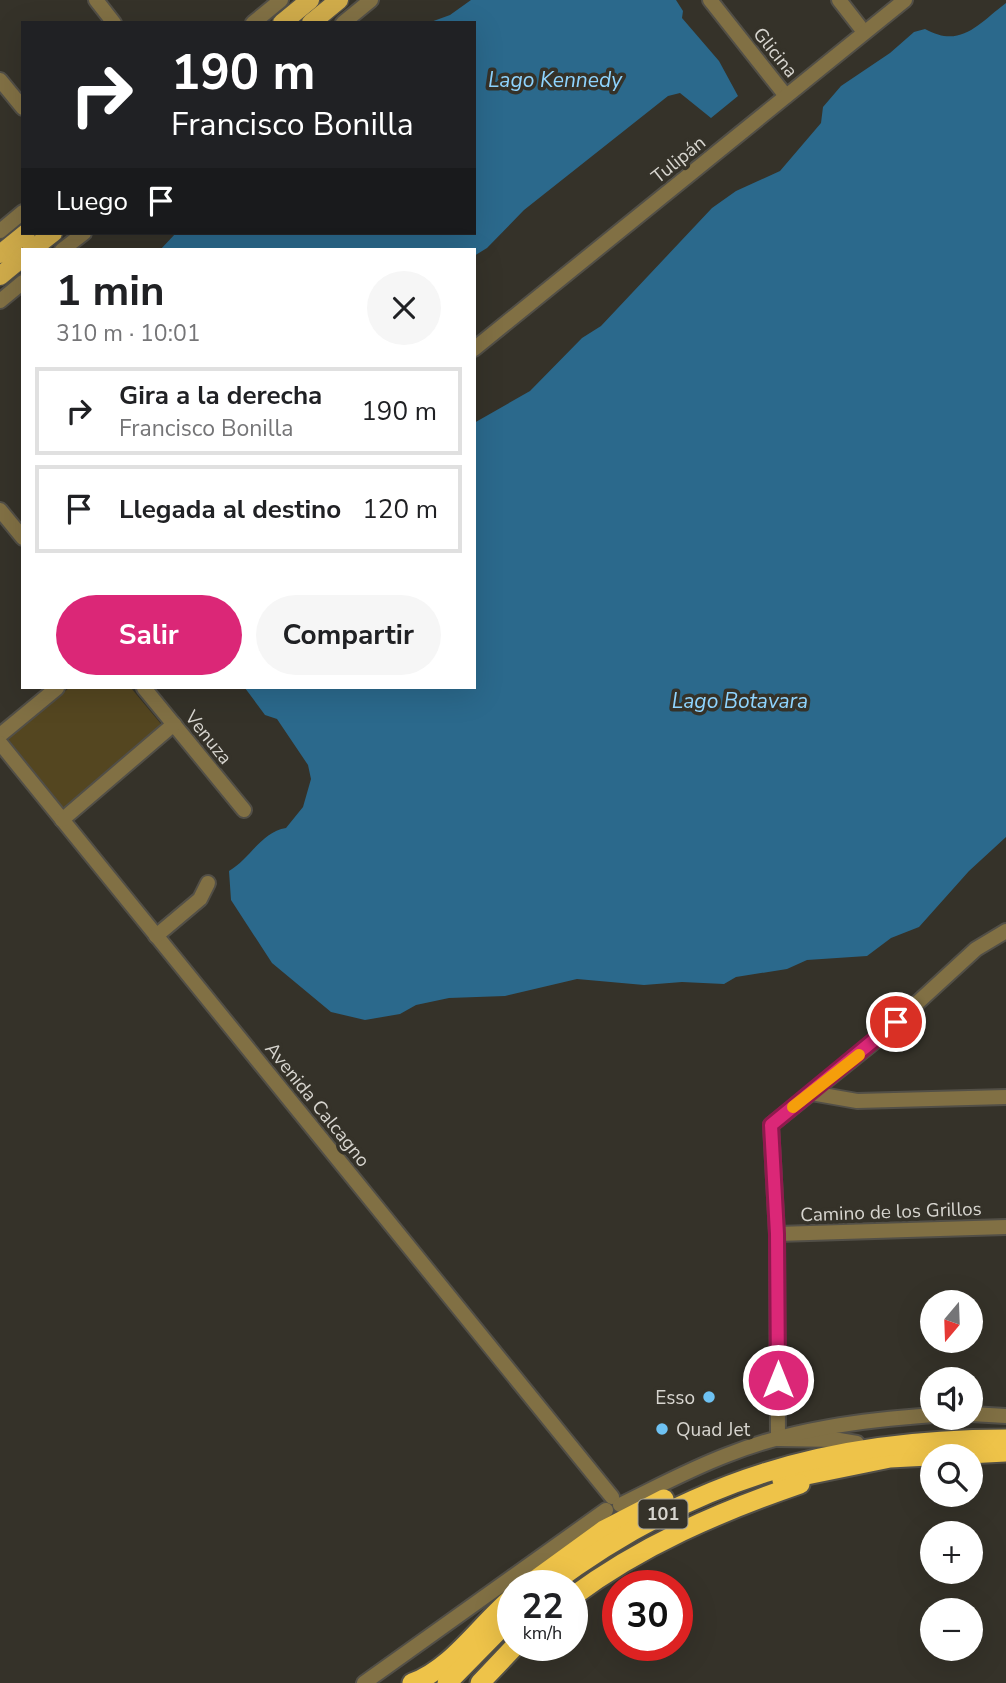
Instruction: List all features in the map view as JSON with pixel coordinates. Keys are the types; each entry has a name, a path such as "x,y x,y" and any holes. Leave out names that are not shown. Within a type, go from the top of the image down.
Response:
{"highway":[{"name":"101","path":"572,1570 625,1534 693,1499 788,1465 867,1445 1006,1439"},
{"path":"549,1570 604,1530 682,1490 752,1466 867,1445"},
{"name":"101","path":"588,1574 632,1544 690,1514 751,1489 828,1469 899,1457 1006,1452"},
{"path":"588,1586 625,1560 660,1541 742,1505 816,1479 828,1469"},
{"path":"412,1683 434,1672 497,1612"},
{"path":"454,1681 497,1634"},
{"path":"454,1681 497,1645"},
{"path":"480,1683 501,1661"}],"main road":[{"path":"279,12 310,0"},
{"path":"313,21 339,0"},
{"path":"0,254 24,235"},
{"path":"33,248 50,235"},
{"path":"0,276 21,259"}],"street":[{"path":"96,0 112,21"},
{"path":"345,21 371,0"},
{"name":"Glicina","path":"710,0 786,96"},
{"path":"839,0 864,32"},
{"name":"Tulipán","path":"476,347 905,0"},
{"path":"258,21 279,12"},
{"path":"0,80 21,106"},
{"path":"0,231 21,214"},
{"path":"65,248 81,235"},
{"path":"0,301 21,284"},
{"path":"0,510 21,536"},
{"path":"0,735 56,689"},
{"name":"Venuza","path":"145,689 244,810"},
{"path":"62,820 174,724"},
{"name":"Avenida Calcagno","path":"0,743 610,1500"},
{"path":"156,936 200,899 208,883"},
{"path":"778,1439 777,1234 771,1125 878,1039 976,949 1006,932"},
{"path":"811,1093 857,1101 1006,1097"},
{"name":"Camino de los Grillos","path":"777,1234 1006,1227"},
{"path":"983,1415 1006,1416"},
{"path":"364,1683 610,1500 728,1454 778,1439 854,1423 920,1416"},
{"path":"778,1439 839,1440 867,1445"}],"shaded area":[{"path":"68,689 132,689 161,724 63,808 8,739"}],"water":[{"name":"Lago Kennedy","path":"471,0 676,0 683,11 682,18 719,61 738,96 711,118 680,93 668,96 524,210 487,248 476,255 476,248 162,248 174,235 476,235 476,21 434,21 450,15"},
{"name":"Lago Botavara","path":"1006,3 1006,837 969,871 919,927 891,938 867,956 807,960 787,969 736,977 724,984 682,982 644,985 577,979 505,996 449,998 416,1005 400,1014 365,1020 331,1012 272,963 231,900 229,871 263,840 286,828 303,807 311,779 308,765 277,719 265,715 246,689 476,689 476,422 530,391 582,338 601,326 712,208 736,191 780,171 821,123 823,107 841,86 890,53 914,32 925,29 949,36 959,35 978,26"}],"slow traffic":[{"path":"793,1107 859,1055"}],"place":[{"name":"Esso","path":"709,1397"},
{"name":"Quad Jet","path":"662,1429"}],"route":[{"path":"778,1380 777,1234 771,1125 896,1022"}]}
